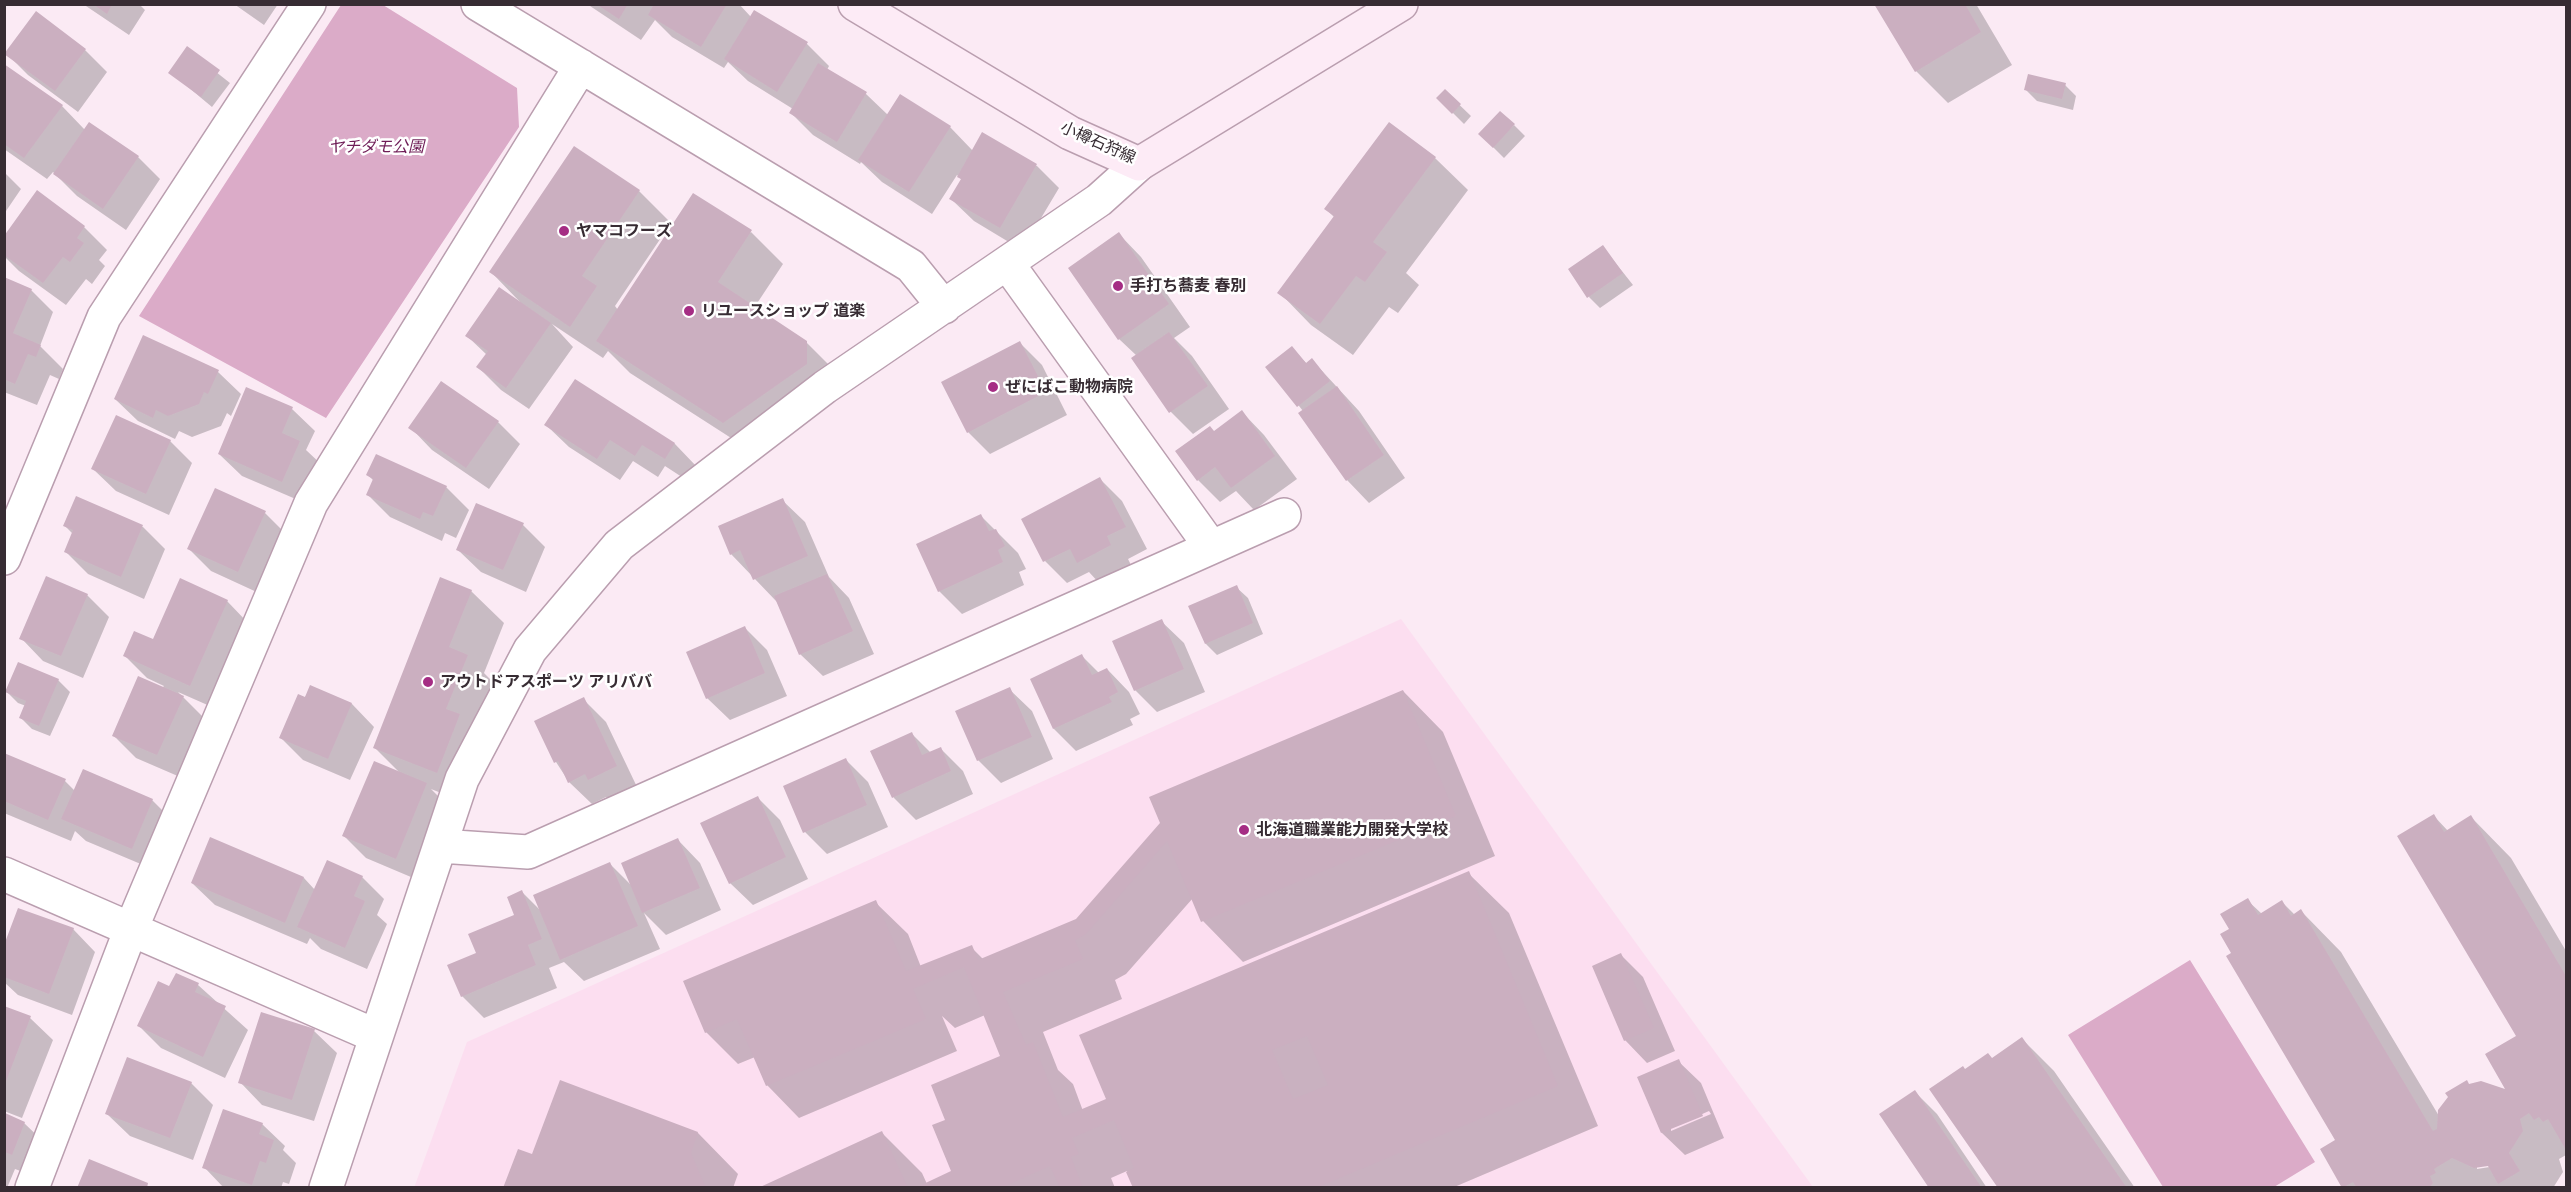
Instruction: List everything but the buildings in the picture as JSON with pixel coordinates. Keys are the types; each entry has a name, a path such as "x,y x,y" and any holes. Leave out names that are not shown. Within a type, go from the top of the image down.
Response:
{"main road":[{"name":"小樽石狩線","path":"855,4 1070,133 1139,164 1401,4"}],"street":[{"path":"4,558 104,317 309,4"},
{"path":"478,4 911,266 944,307"},
{"path":"32,1188 131,929 311,503 581,66"},
{"path":"326,1188 462,779 530,650 619,545 825,387 1099,200 1139,164"},
{"path":"1007,263 1211,548"},
{"path":"440,846 528,852 1284,515"},
{"path":"4,874 376,1036"}],"shaded area":[{"name":"北海道職業能力開発大学校","path":"1401,619 1813,1187 414,1188 467,1042"}],"green space":[{"name":"ヤチダモ公園","path":"341,5 383,5 517,88 519,127 326,418 139,316"},
{"path":"2190,960 2315,1162 2274,1187 2163,1187 2068,1035"}],"place":[{"name":"ヤマコフーズ","path":"564,231"},
{"name":"手打ち蕎麦 春別","path":"1118,286"},
{"name":"リユースショップ 道楽","path":"689,311"},
{"name":"ぜにばこ動物病院","path":"993,387"},
{"name":"アウトドアスポーツ アリババ","path":"428,682"},
{"name":"北海道職業能力開発大学校","path":"1244,830"}]}
